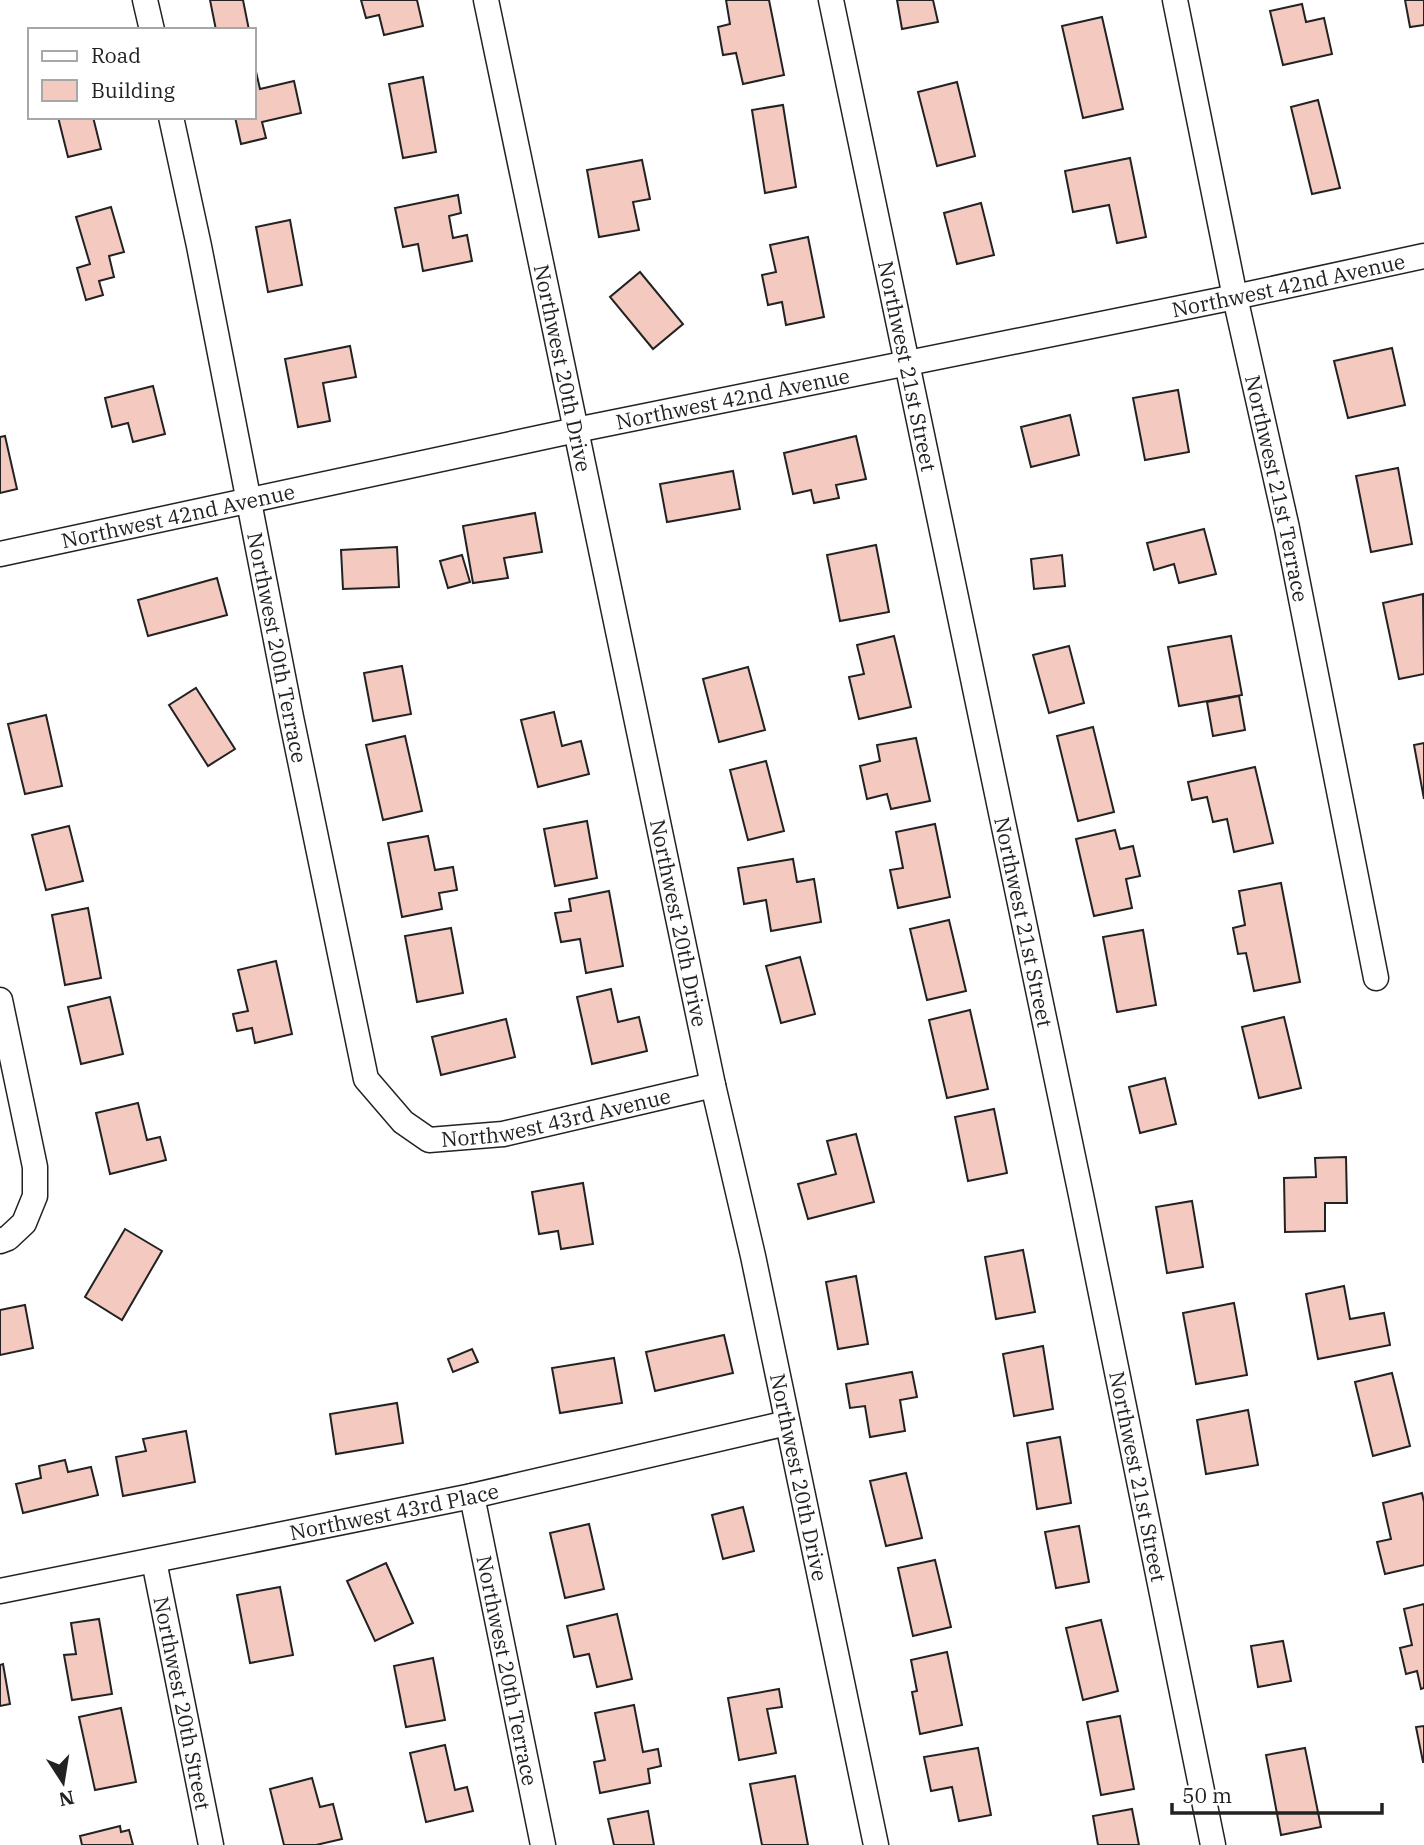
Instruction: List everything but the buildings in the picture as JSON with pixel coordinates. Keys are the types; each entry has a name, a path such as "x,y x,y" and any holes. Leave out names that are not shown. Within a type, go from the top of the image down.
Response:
{"street":[{"path":"145,0 152,28"},
{"name":"Northwest 20th Drive","path":"486,0 713,1085 753,1256 876,1845"},
{"name":"Northwest 21st Street","path":"831,0 1213,1845"},
{"name":"Northwest 21st Terrace","path":"1175,0 1235,297 1287,528 1376,978"},
{"name":"Northwest 20th Terrace","path":"171,119 366,1079 403,1122"},
{"name":"Northwest 42nd Avenue","path":"0,554 576,430 1235,297 1424,256"},
{"path":"0,1000 35,1167 35,1196 24,1223 8,1238 0,1241"},
{"name":"Northwest 43rd Avenue","path":"403,1122 429,1140 503,1134 713,1085"},
{"name":"Northwest 43rd Place","path":"0,1591 472,1496 787,1423"},
{"name":"Northwest 20th Terrace","path":"472,1496 543,1845"},
{"name":"Northwest 20th Street","path":"154,1561 211,1845"}]}
